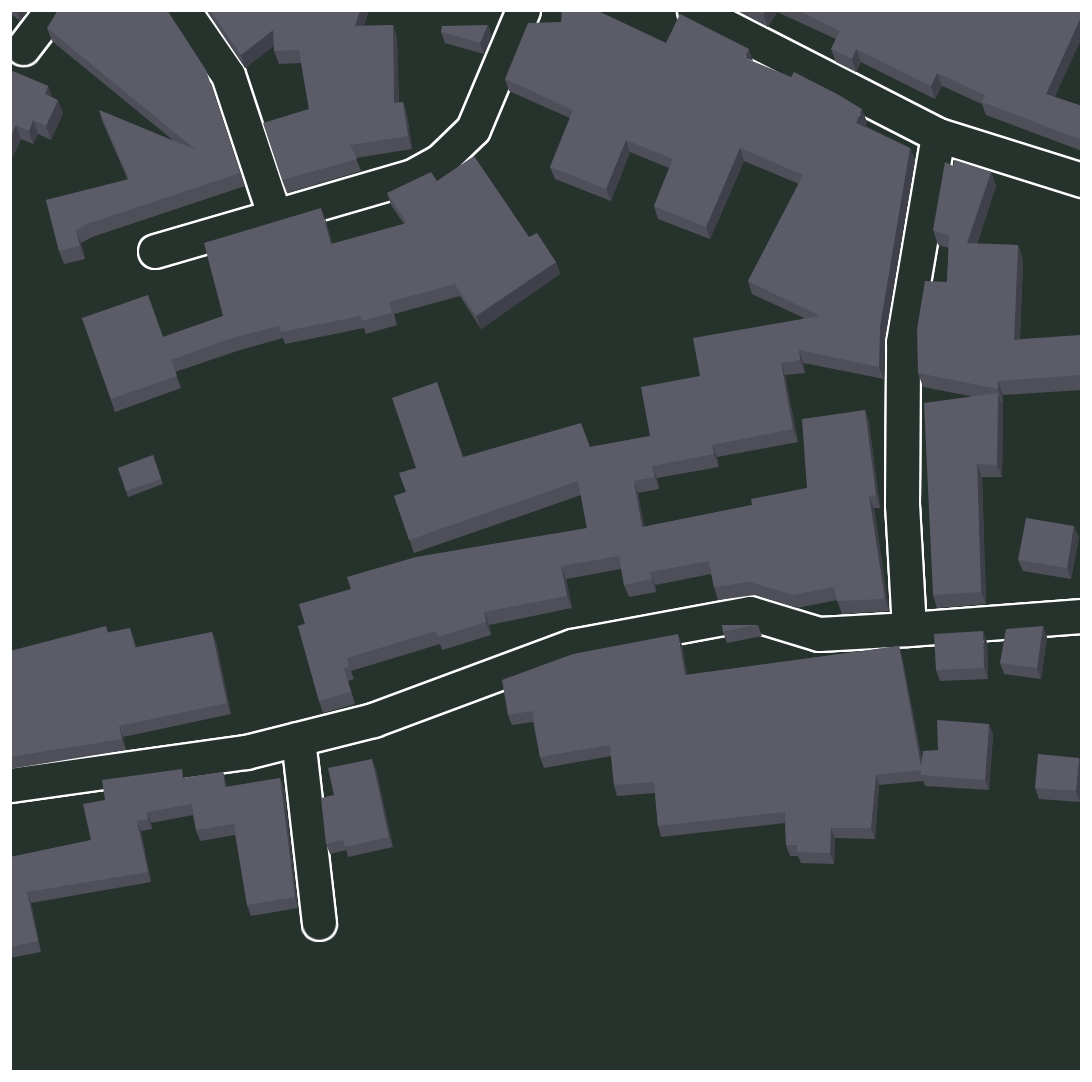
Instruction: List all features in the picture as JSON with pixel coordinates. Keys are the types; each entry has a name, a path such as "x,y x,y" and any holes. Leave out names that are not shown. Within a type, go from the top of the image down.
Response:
{"street":[{"path":"23,48 52,10"},
{"path":"183,10 228,75 275,217"},
{"path":"155,251 413,176 460,145 491,91 524,10"},
{"path":"694,10 938,135 1082,180"},
{"path":"909,629 902,505 903,342 938,135"},
{"path":"10,785 246,752 373,720 552,652 738,615 771,618 819,634 1082,616"},
{"path":"297,739 319,923"}],"building":[{"path":"58,10 167,10 206,70 240,173 87,224 76,230 80,246 59,251 46,200 129,179 99,110 196,150 47,28"},
{"path":"210,10 360,10 355,26 393,25 394,103 403,102 408,136 350,145 357,159 282,180 263,123 309,109 299,50 274,51 273,30 241,55"},
{"path":"562,10 573,12 573,10 596,10 666,43 680,14 749,49 745,58 791,77 794,72 837,94 862,109 856,123 910,148 880,326 879,367 799,350 800,360 781,363 793,429 712,445 714,454 652,466 655,477 634,481 642,527 752,505 751,499 807,488 802,419 865,410 876,495 869,496 885,599 837,601 834,587 793,595 750,582 714,587 709,561 650,572 652,579 624,585 619,556 561,566 567,596 484,612 486,622 438,637 436,631 347,658 349,667 344,668 351,692 319,701 298,626 305,624 299,604 351,589 347,577 416,557 587,528 578,481 409,540 394,496 406,492 399,473 416,468 392,398 437,382 463,457 581,423 590,447 650,436 641,387 700,376 693,338 820,316 748,281 803,175 740,148 706,227 654,206 673,159 626,140 606,189 550,167 573,110 505,79 528,23 561,22"},
{"path":"797,10 1082,10 1082,15 1046,94 1082,106 1082,140 982,102 985,95 937,73 931,86 856,49 852,59 831,49 840,31"},
{"path":"488,25 480,43 441,32 442,26"},
{"path":"10,70 48,86 45,94 58,100 46,126 33,120 29,131 16,125 10,138"},
{"path":"474,156 529,237 537,233 556,262 476,316 455,284 389,302 392,313 362,321 360,316 281,332 279,326 232,338 171,360 177,376 111,399 82,318 148,295 163,337 223,316 204,243 321,208 331,244 407,223 387,193 431,172 437,181"},
{"path":"955,160 991,172 967,243 1018,245 1014,340 1082,335 1082,375 998,381 998,389 918,373 917,329 925,281 947,282 949,236 933,230 945,162 953,166"},
{"path":"998,393 997,465 977,464 981,592 933,595 924,403"},
{"path":"153,455 161,479 126,491 118,468"},
{"path":"1026,518 1074,526 1067,568 1018,560"},
{"path":"722,625 758,625 723,632"},
{"path":"106,626 108,633 130,628 135,648 212,632 227,703 119,726 122,739 10,757 10,651"},
{"path":"1043,626 1037,668 1000,663 1006,629"},
{"path":"983,631 984,668 936,670 934,634"},
{"path":"678,634 685,675 899,646 921,766 923,751 938,750 937,720 989,724 985,780 921,775 921,770 876,775 871,828 831,828 830,853 797,852 797,845 786,845 785,812 658,826 654,782 614,785 610,745 540,757 532,711 508,715 502,680 573,654"},
{"path":"1038,754 1079,758 1076,791 1035,788"},
{"path":"372,759 389,837 345,847 343,840 326,844 321,798 334,795 328,768"},
{"path":"182,769 183,778 223,772 225,787 280,778 295,897 247,905 234,824 196,830 192,804 147,812 148,819 137,821 148,872 27,892 38,941 10,947 10,857 91,840 83,804 105,800 102,780"}]}
